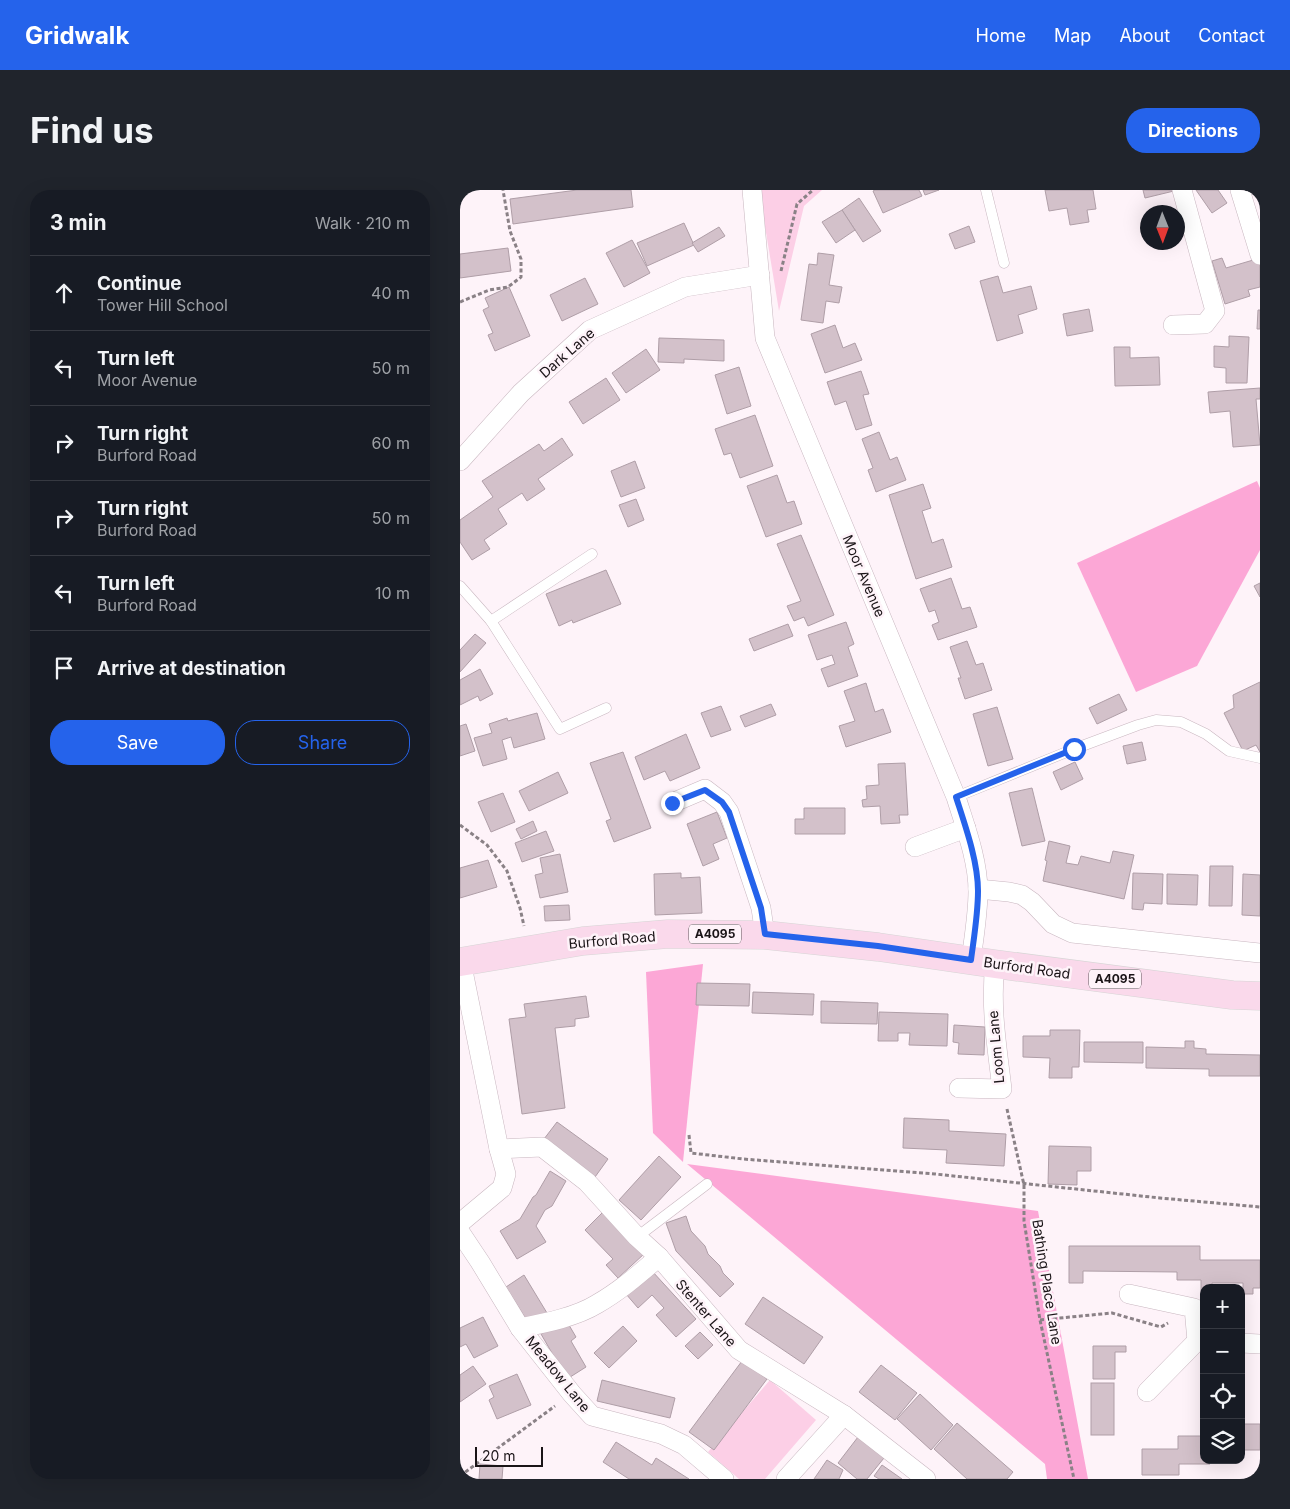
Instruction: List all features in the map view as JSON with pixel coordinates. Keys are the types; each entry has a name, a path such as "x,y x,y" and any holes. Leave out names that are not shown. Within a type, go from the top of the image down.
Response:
{"main road":[{"name":"Burford Road","path":"461,962 583,941 668,934 765,934 878,946 1232,995 1260,996"}],"street":[{"name":"Moor Avenue","path":"752,190 765,338 956,797 973,854 978,889 977,915 983,962"},
{"path":"1173,325 1205,324 1215,311 1182,190"},
{"path":"1240,190 1260,255"},
{"name":"Dark Lane","path":"460,460 521,393 590,330 685,287 760,275"},
{"path":"672,803 705,790 722,802 729,812 761,908 765,934"},
{"path":"915,847 966,828"},
{"path":"978,889 1022,895 1032,902 1053,924 1072,933 1260,953"},
{"path":"460,1223 502,1188 506,1174 499,1149 461,962"},
{"name":"Loom Lane","path":"959,1088 1002,1089 992,986 983,962"},
{"name":"Stenter Lane","path":"499,1149 542,1147 587,1182 637,1237 658,1257 739,1350 844,1415 926,1479"},
{"name":"Meadow Lane","path":"460,1232 520,1328 572,1394 592,1416 661,1434 684,1445 724,1479"},
{"path":"520,1328 558,1320 596,1305 630,1283 658,1257"},
{"path":"1129,1294 1194,1308 1200,1341 1147,1392"},
{"path":"1245,1343 1260,1344"},
{"path":"786,1479 844,1415"}],"lane":[{"path":"986,190 1004,262"},
{"path":"491,621 592,554"},
{"path":"460,586 491,621 560,729 606,708"},
{"path":"956,797 1074,749 1156,720 1181,722 1206,734 1229,751 1260,758"},
{"path":"637,1237 707,1184"}],"path":[{"path":"460,302 489,290 508,287 521,277 521,259 510,231 503,190"},
{"path":"779,280 797,204 812,190"},
{"path":"460,825 487,845 508,871 520,908 529,950"},
{"name":"Bathing Place Lane","path":"1002,1089 1024,1185 1024,1221 1040,1320 1074,1479"},
{"path":"689,1135 691,1153 743,1159 935,1174 1024,1185 1260,1206"},
{"path":"1040,1320 1112,1313 1161,1326 1194,1308"},
{"path":"460,1476 572,1394"}],"shaded area":[{"path":"759,190 822,190 804,206 779,311"},
{"path":"1257,481 1260,488 1260,550 1197,666 1136,692 1077,563"},
{"path":"703,964 683,1162 653,1133 646,972"},
{"path":"687,1164 1038,1211 1088,1479 1047,1479 1045,1464"},
{"path":"770,1380 816,1420 765,1479 739,1479 708,1452"}],"building":[{"path":"577,190 631,190 633,207 513,224 510,199"},
{"path":"919,190 922,196 883,213 873,191"},
{"path":"923,190 939,190 925,195"},
{"path":"1045,190 1093,190 1096,209 1087,210 1089,222 1070,225 1067,208 1049,211"},
{"path":"1143,190 1178,190 1145,198"},
{"path":"1196,190 1218,190 1227,203 1212,213"},
{"path":"859,198 881,231 863,242 842,210"},
{"path":"842,210 855,230 836,243 822,222"},
{"path":"684,223 694,245 647,266 637,243"},
{"path":"969,226 975,242 955,249 949,234"},
{"path":"719,227 725,236 698,252 692,243"},
{"path":"632,240 650,273 624,287 606,253"},
{"path":"508,248 511,271 460,278 460,254"},
{"path":"818,253 834,255 829,285 842,287 839,303 826,301 823,323 801,320 809,264 817,265"},
{"path":"1222,258 1226,268 1260,258 1260,287 1248,290 1250,296 1225,304 1212,261"},
{"path":"998,276 1003,293 1031,286 1037,309 1018,315 1023,333 997,341 980,281"},
{"path":"585,278 598,304 562,321 550,295"},
{"path":"509,287 530,336 495,351 488,335 493,333 483,310 489,307 485,298"},
{"path":"1089,309 1093,331 1067,336 1063,314"},
{"path":"1258,310 1260,310 1260,329 1257,329"},
{"path":"835,325 843,348 855,343 862,360 825,373 811,334"},
{"path":"1229,336 1249,337 1247,383 1226,383 1226,368 1214,367 1214,346 1229,347"},
{"path":"659,338 724,340 724,361 684,359 684,363 658,362"},
{"path":"1114,347 1130,347 1130,358 1159,357 1160,385 1115,386"},
{"path":"646,349 660,370 626,393 612,373"},
{"path":"739,367 751,406 727,414 715,375"},
{"path":"861,371 869,394 863,395 872,425 856,430 846,401 835,405 827,382"},
{"path":"606,378 620,400 583,424 569,402"},
{"path":"1260,388 1260,399 1256,399 1260,445 1233,447 1230,411 1210,413 1208,392"},
{"path":"755,415 773,466 740,478 731,453 724,455 715,429"},
{"path":"879,432 890,460 897,457 906,480 876,492 868,470 873,468 862,439"},
{"path":"562,438 573,455 538,479 545,489 527,501 522,493 498,509 507,524 484,540 490,549 472,560 460,542 460,520 493,497 482,481 539,444 544,451"},
{"path":"635,461 645,488 621,497 611,471"},
{"path":"777,475 787,503 794,501 802,524 766,537 747,486"},
{"path":"923,484 931,508 922,511 932,543 943,539 952,567 916,579 889,495"},
{"path":"636,499 644,520 628,527 619,505"},
{"path":"801,535 834,615 808,626 804,617 794,621 787,606 801,601 777,544"},
{"path":"606,570 621,604 573,623 572,620 559,626 546,594"},
{"path":"951,578 962,609 970,607 977,627 938,640 932,625 939,622 935,610 929,612 920,589"},
{"path":"1260,583 1260,597 1254,586"},
{"path":"846,622 854,644 848,647 858,676 828,687 821,669 835,664 832,655 817,660 808,635"},
{"path":"788,624 793,636 754,651 749,639"},
{"path":"475,634 486,643 460,672 460,650"},
{"path":"967,641 976,665 983,663 992,690 965,699 958,678 961,678 950,647"},
{"path":"480,669 493,694 480,701 478,696 460,705 460,680"},
{"path":"1260,682 1260,752 1256,745 1243,751 1224,713 1234,708 1233,695"},
{"path":"866,683 875,712 883,709 891,732 846,747 839,726 855,721 844,691"},
{"path":"1119,694 1127,710 1097,724 1089,708"},
{"path":"771,704 776,715 745,727 740,716"},
{"path":"721,706 731,730 711,737 701,713"},
{"path":"997,707 1013,759 988,766 973,714"},
{"path":"537,713 545,739 514,748 511,737 502,740 507,759 483,766 474,738 492,733 489,724 507,718 508,721"},
{"path":"466,724 475,751 460,756 460,726"},
{"path":"686,734 700,768 670,781 665,771 644,780 635,757"},
{"path":"1142,742 1146,760 1127,764 1123,746"},
{"path":"623,752 651,828 614,842 606,821 611,819 590,763"},
{"path":"1075,762 1083,779 1061,790 1053,772"},
{"path":"905,763 908,815 899,815 900,823 881,824 880,806 863,807 862,800 867,799 866,786 879,785 878,764"},
{"path":"558,772 568,793 529,811 519,791"},
{"path":"1032,788 1045,841 1022,846 1009,793"},
{"path":"503,793 515,822 491,832 478,802"},
{"path":"804,808 845,808 845,834 795,834 795,819 804,819"},
{"path":"717,812 727,838 713,844 719,859 703,866 687,824"},
{"path":"533,821 537,831 521,839 516,829"},
{"path":"546,831 554,851 522,862 515,843"},
{"path":"1049,841 1070,846 1066,863 1078,865 1081,856 1110,863 1113,851 1134,855 1124,899 1043,881"},
{"path":"560,854 568,892 540,898 535,875 543,873 540,858"},
{"path":"488,860 497,887 460,898 460,868"},
{"path":"1210,866 1233,866 1232,906 1209,906"},
{"path":"681,873 681,878 700,877 702,913 655,915 654,874"},
{"path":"1133,873 1163,874 1162,904 1144,903 1143,910 1132,909"},
{"path":"1167,874 1198,875 1197,905 1167,904"},
{"path":"1243,874 1260,875 1260,916 1242,915"},
{"path":"569,905 570,920 545,921 544,906"},
{"path":"697,983 750,984 749,1006 696,1005"},
{"path":"753,992 814,994 813,1015 752,1013"},
{"path":"586,996 589,1017 575,1019 575,1026 555,1028 565,1108 522,1114 509,1019 526,1017 524,1004"},
{"path":"821,1001 878,1003 877,1024 821,1023"},
{"path":"879,1012 948,1014 947,1046 909,1045 910,1033 898,1033 898,1041 878,1041"},
{"path":"954,1025 985,1027 984,1055 958,1054 959,1043 953,1042"},
{"path":"1050,1030 1080,1030 1079,1067 1072,1067 1072,1078 1049,1078 1050,1058 1023,1057 1023,1036 1050,1036"},
{"path":"1185,1041 1194,1041 1194,1048 1206,1049 1206,1054 1260,1055 1260,1076 1209,1076 1209,1069 1146,1068 1146,1047 1185,1048"},
{"path":"1084,1042 1143,1042 1143,1063 1084,1062"},
{"path":"904,1118 949,1120 949,1131 1006,1134 1004,1166 946,1163 947,1150 903,1148"},
{"path":"557,1122 608,1159 595,1177 544,1139"},
{"path":"1049,1146 1091,1147 1091,1171 1077,1171 1077,1185 1048,1184"},
{"path":"659,1156 681,1177 641,1220 619,1200"},
{"path":"550,1171 566,1181 552,1206 545,1210 536,1226 546,1242 517,1259 500,1231 520,1219"},
{"path":"604,1211 644,1254 618,1278 606,1265 613,1259 585,1230"},
{"path":"686,1216 691,1231 705,1246 708,1254 720,1266 723,1273 734,1284 720,1297 676,1251 666,1223"},
{"path":"1069,1246 1200,1246 1200,1260 1260,1260 1260,1288 1253,1288 1253,1294 1245,1294 1245,1284 1243,1283 1201,1284 1201,1280 1177,1280 1177,1272 1083,1271 1083,1283 1069,1283"},
{"path":"652,1271 696,1319 676,1337 656,1315 664,1308 652,1295 638,1308 626,1294"},
{"path":"524,1275 547,1313 529,1324 506,1287"},
{"path":"763,1297 823,1337 804,1364 745,1324"},
{"path":"483,1317 498,1346 474,1358 466,1344 460,1347 460,1328"},
{"path":"566,1320 576,1337 571,1341 586,1367 567,1379 541,1334"},
{"path":"623,1326 637,1341 609,1368 594,1353"},
{"path":"700,1332 713,1345 698,1359 685,1346"},
{"path":"1093,1346 1126,1346 1126,1352 1115,1352 1115,1379 1093,1379"},
{"path":"742,1361 767,1379 714,1450 689,1432"},
{"path":"881,1365 917,1393 895,1420 859,1392"},
{"path":"473,1366 486,1384 460,1402 460,1375"},
{"path":"517,1374 531,1405 497,1419 489,1400 494,1397 489,1386"},
{"path":"602,1380 675,1398 670,1418 597,1401"},
{"path":"1091,1383 1114,1383 1114,1435 1091,1435"},
{"path":"920,1394 953,1425 931,1450 897,1419"},
{"path":"957,1423 1013,1472 1007,1479 967,1479 934,1449"},
{"path":"1245,1424 1260,1424 1260,1450 1245,1450"},
{"path":"1178,1436 1200,1436 1200,1464 1179,1464 1179,1475 1142,1475 1142,1449 1178,1449"},
{"path":"858,1437 884,1458 867,1479 857,1479 838,1463"},
{"path":"616,1442 652,1465 656,1458 689,1479 629,1479 603,1462"},
{"path":"827,1460 843,1470 839,1479 814,1479"},
{"path":"480,1464 503,1466 502,1479 479,1479"},
{"path":"882,1465 902,1479 879,1479 874,1476"}],"route":[{"path":"672,803 705,790 722,802 729,812 761,908 765,934 878,946 971,960 977,915 978,889 973,854 956,797 1074,749"}]}
